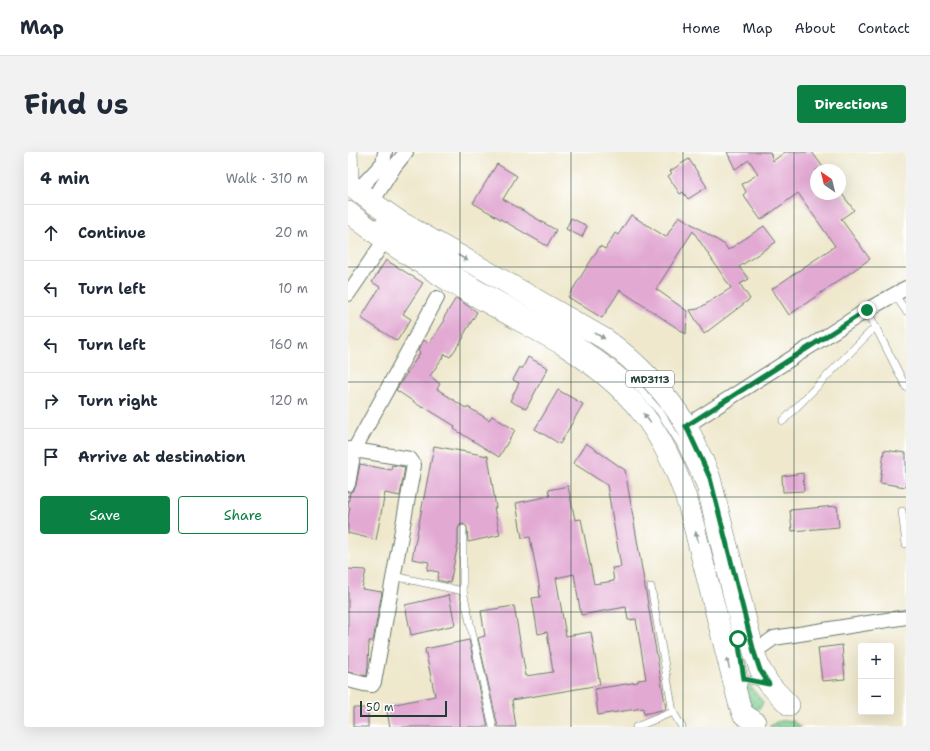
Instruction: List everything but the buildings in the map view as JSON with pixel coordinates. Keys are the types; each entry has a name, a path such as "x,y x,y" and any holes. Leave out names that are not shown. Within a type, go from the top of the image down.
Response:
{"main road":[{"name":"MD3113","path":"357,185 399,221 605,339 622,351 641,369 663,394 686,426 710,478 754,652 760,670 769,684 788,705"},
{"name":"MD3113","path":"348,212 385,240 449,281 578,354 613,380 644,414 661,440 680,480 691,514 739,704 743,714 755,722"}],"street":[{"path":"357,185 383,163 385,152"},
{"path":"357,185 394,167 406,152"},
{"path":"348,294 385,240"},
{"path":"686,426 867,310 901,292"},
{"path":"348,484 351,449 437,298"},
{"path":"348,680 372,685 374,682 414,464 410,459 351,449"},
{"path":"754,652 774,638 906,617"}],"lane":[{"path":"357,185 392,231 574,336 606,359 632,381 660,412 680,443 700,486 738,639 744,679 739,704"},
{"path":"901,292 906,311"},
{"path":"867,310 906,387"},
{"path":"783,421 875,326"},
{"path":"902,511 906,544"},
{"path":"463,529 463,590 493,727"},
{"path":"393,576 463,590"},
{"path":"651,587 673,712 682,727"},
{"path":"744,679 769,684"},
{"path":"636,727 673,712"}],"green space":[{"path":"747,682 763,702 761,707 756,710 749,703"},
{"path":"785,720 793,721 801,727 769,727 776,722"}],"route":[{"path":"738,639 744,679 769,684 760,670 754,652 710,478 686,426 867,310"}]}
